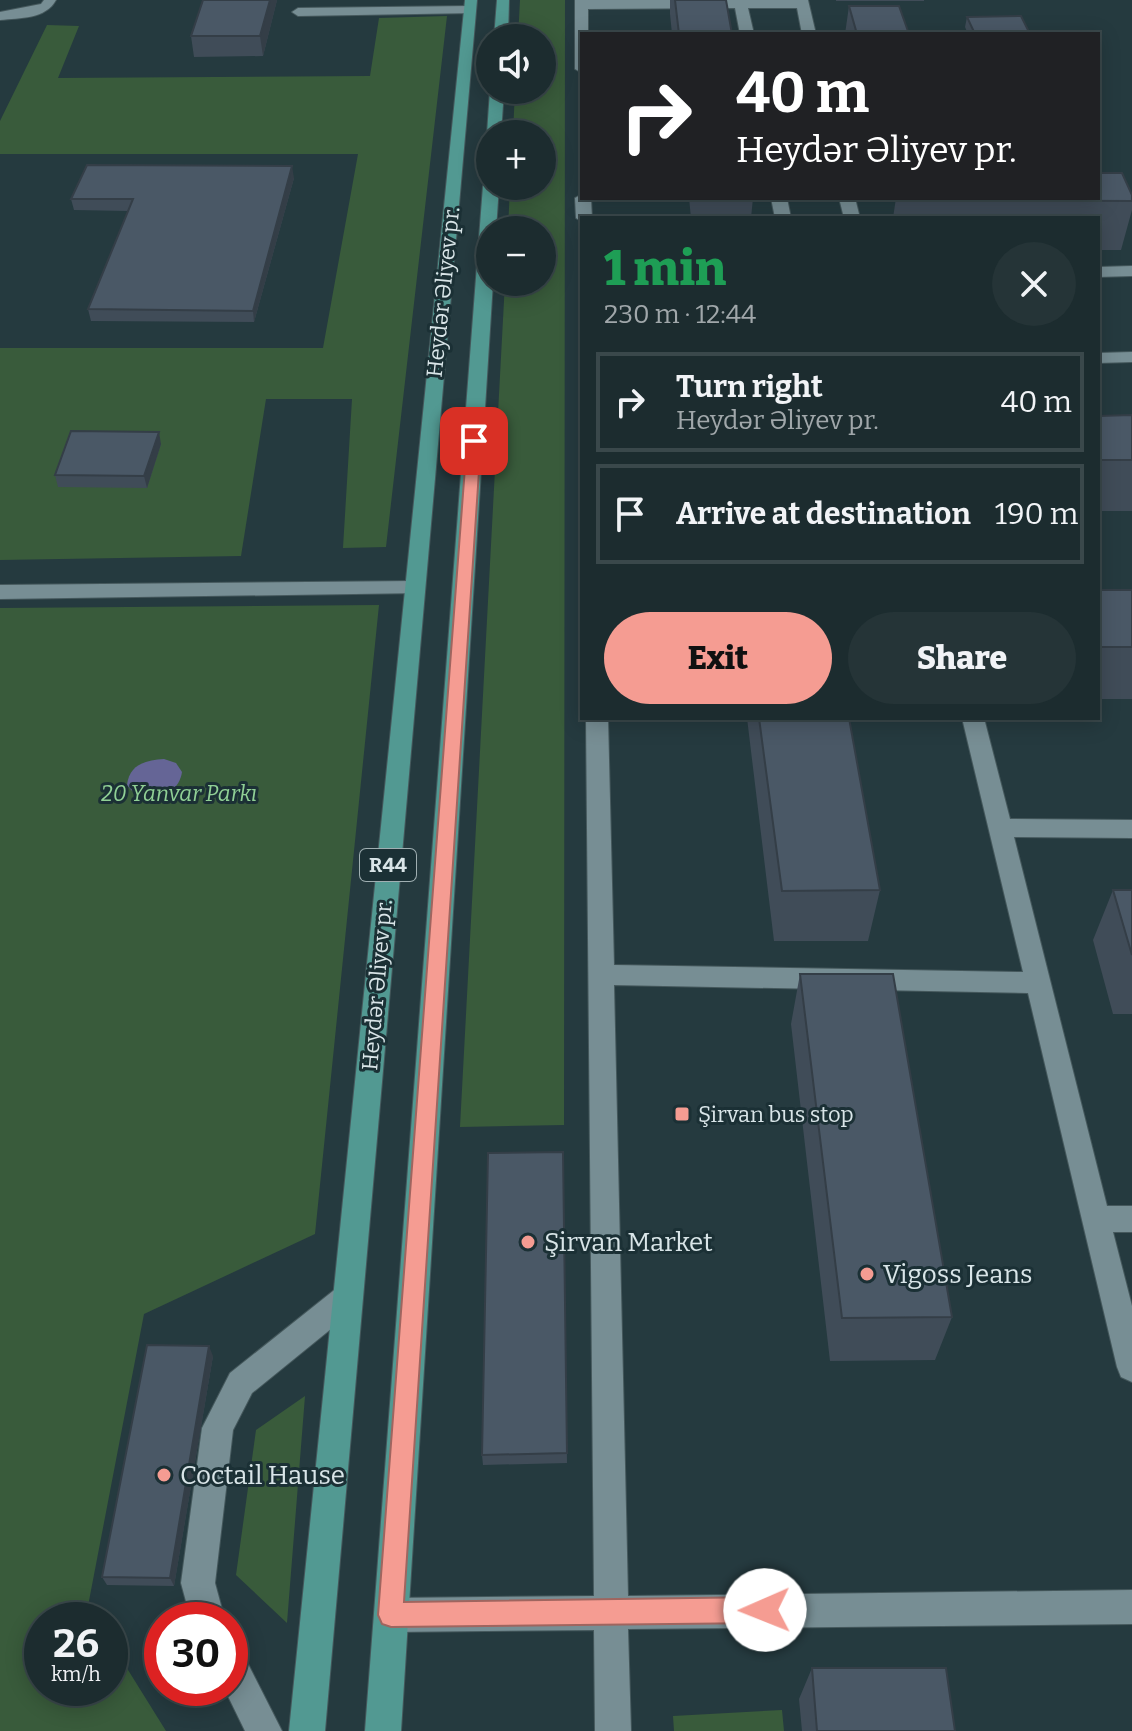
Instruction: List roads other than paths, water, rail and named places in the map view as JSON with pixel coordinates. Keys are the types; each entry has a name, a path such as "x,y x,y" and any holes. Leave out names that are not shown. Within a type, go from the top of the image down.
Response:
{"main road":[{"path":"502,24 503,0"},
{"name":"Heydər Əliyev pr.","path":"307,1731 471,5"},
{"name":"Heydər Əliyev pr.","path":"383,1731 490,200"}],"street":[{"path":"0,16 29,13 46,7 50,0"},
{"path":"581,32 581,2 802,2 809,32"},
{"path":"740,2 747,32"},
{"path":"298,12 471,5"},
{"path":"1100,272 1127,271 1132,292"},
{"path":"1100,358 1132,357"},
{"path":"0,592 414,588"},
{"path":"597,720 613,1731"},
{"path":"973,720 1132,1367"},
{"path":"1000,828 1132,829"},
{"path":"602,975 1038,983"},
{"path":"1096,1219 1132,1219"},
{"path":"203,1602 198,1583 218,1428 241,1383 348,1297"},
{"path":"391,1615 1132,1607"},
{"path":"248,1699 264,1731"}],"water":[{"path":"164,759 176,763 182,772 174,789 167,794 150,798 141,796 127,785 131,773 139,765"}],"place":[{"name":"Şirvan bus stop","path":"682,1114"},
{"name":"Şirvan Market","path":"528,1242"},
{"name":"Vigoss Jeans","path":"867,1274"},
{"name":"Coctail Hause","path":"164,1475"}],"park label":[{"name":"20 Yanvar Parkı","path":"179,793"}]}
